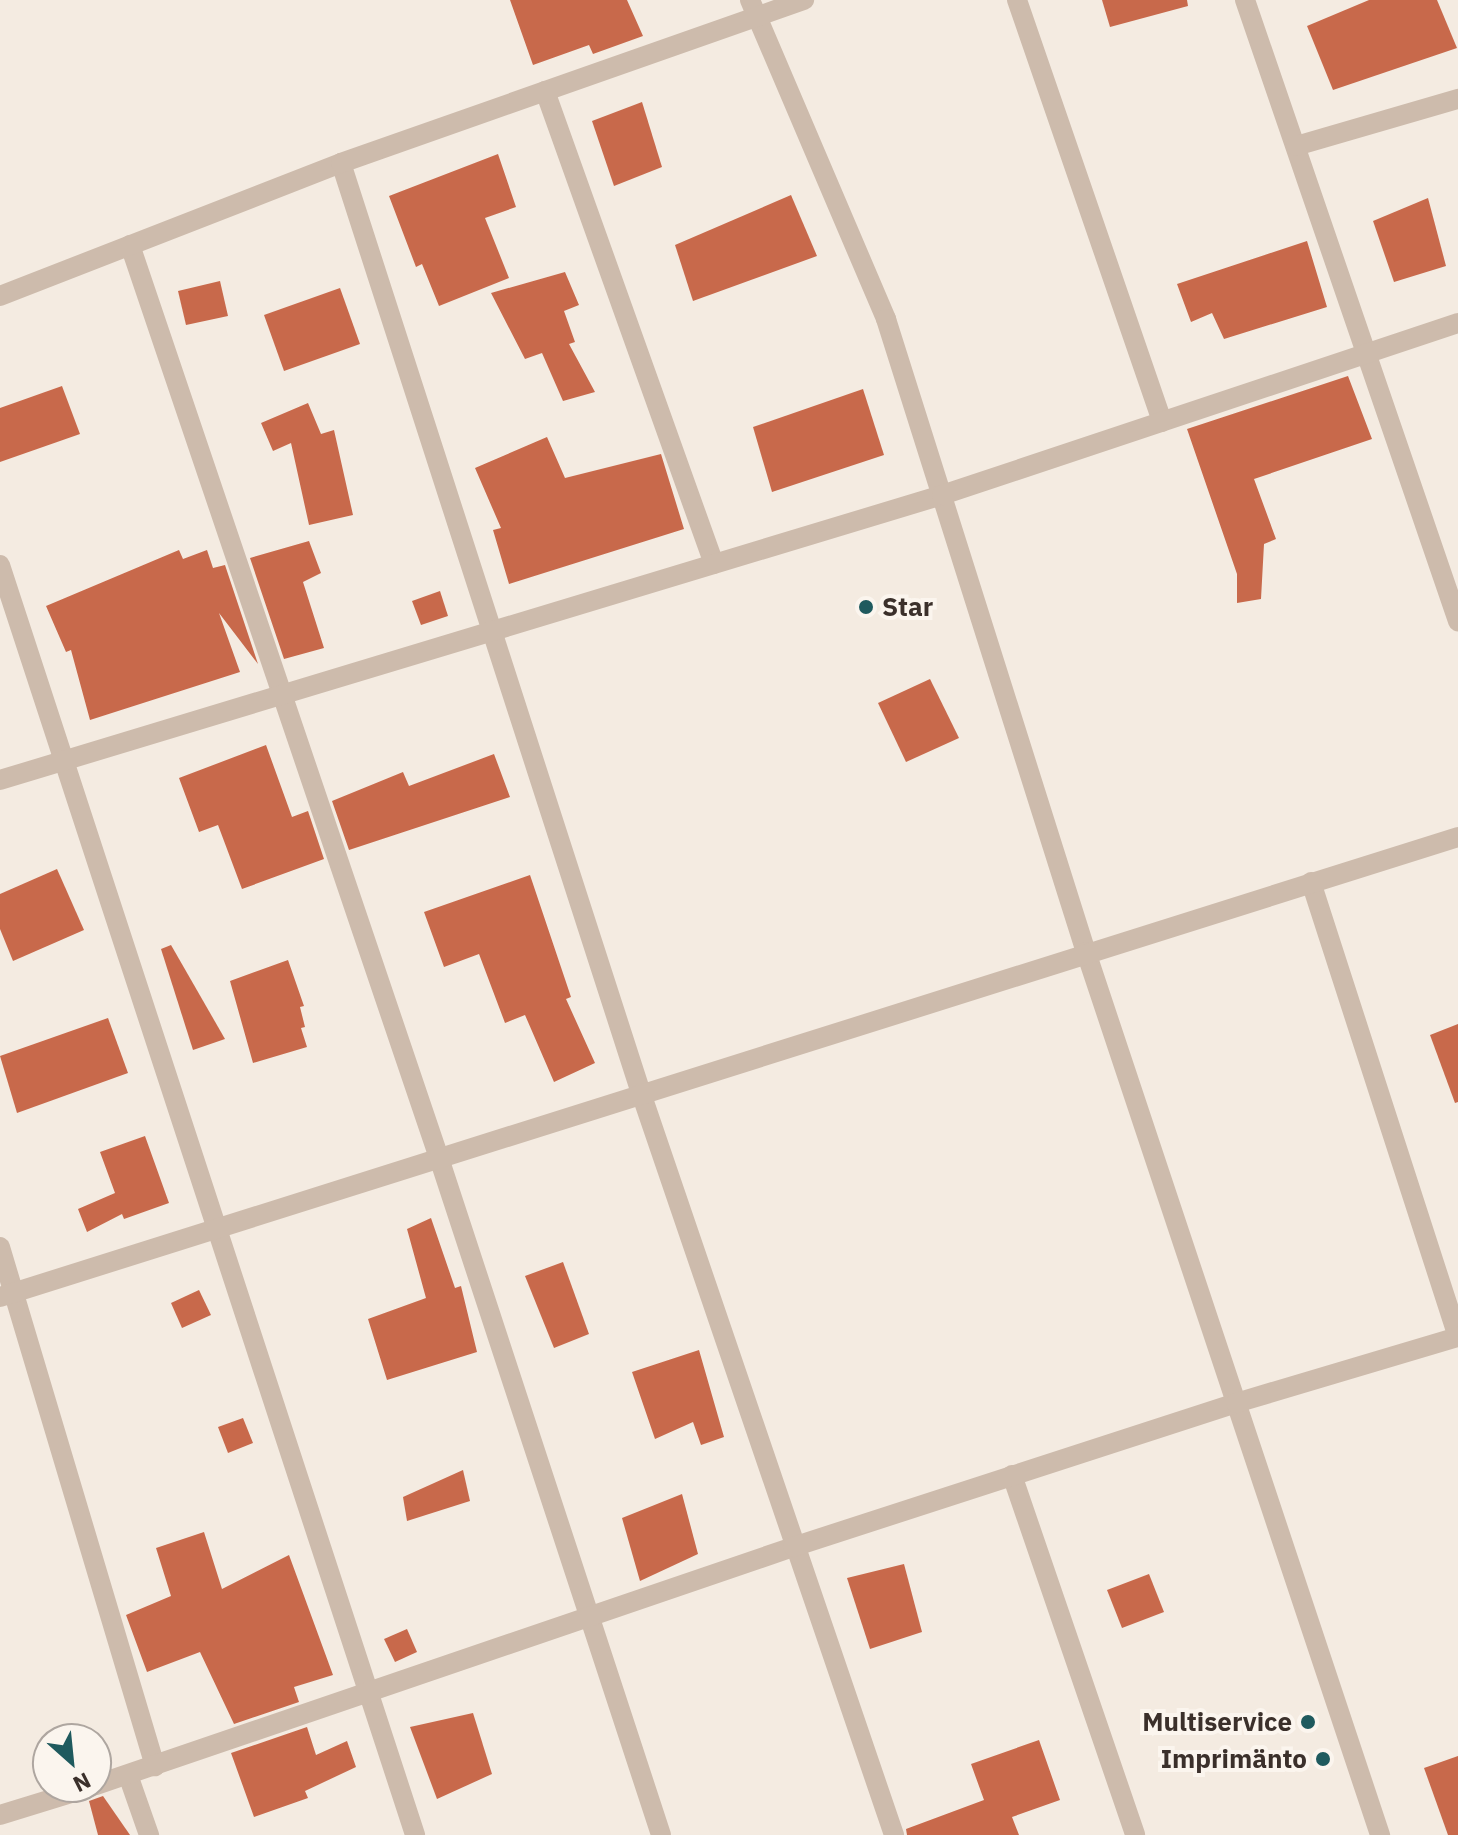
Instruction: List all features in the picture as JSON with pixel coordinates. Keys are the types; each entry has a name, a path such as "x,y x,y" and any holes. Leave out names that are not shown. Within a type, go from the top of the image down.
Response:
{"street":[{"path":"0,296 341,163 545,91 754,8 804,0"},
{"path":"1017,0 1162,422"},
{"path":"1245,0 1458,621"},
{"path":"754,8 880,305 1086,952 1380,1835"},
{"path":"545,91 714,564"},
{"path":"1296,146 1458,99"},
{"path":"341,163 641,1093 793,1547 894,1835"},
{"path":"130,245 439,1158 661,1835"},
{"path":"0,780 942,495 1458,323"},
{"path":"0,565 415,1835"},
{"path":"8,1294 1458,837"},
{"path":"112,1780 369,1695 793,1547 1236,1403 1458,1337 1311,882"},
{"path":"0,1247 8,1294 155,1766"},
{"path":"1012,1475 1135,1835"},
{"path":"128,1775 149,1835"},
{"path":"0,1815 38,1803"}],"building":[{"path":"510,0 627,0 643,36 593,54 589,45 533,65"},
{"path":"1102,0 1187,0 1188,6 1110,27"},
{"path":"1369,0 1437,0 1457,48 1333,90 1307,26"},
{"path":"642,102 662,167 614,186 592,121"},
{"path":"498,154 516,207 485,218 509,278 439,306 422,264 416,267 389,196"},
{"path":"791,195 817,256 693,301 675,245"},
{"path":"1428,198 1446,266 1394,282 1373,221"},
{"path":"1307,241 1327,307 1224,339 1212,313 1191,322 1177,284"},
{"path":"565,272 579,305 564,311 575,342 569,344 595,392 563,401 542,353 525,359 491,293"},
{"path":"220,281 228,316 186,325 178,291"},
{"path":"340,288 360,344 284,371 264,315"},
{"path":"1348,376 1372,439 1254,479 1276,539 1264,544 1261,599 1237,603 1237,574 1187,429"},
{"path":"62,386 80,434 0,462 0,408"},
{"path":"863,389 884,455 772,492 753,427"},
{"path":"308,403 321,434 334,430 353,515 309,525 291,443 273,451 261,423"},
{"path":"547,437 565,478 661,454 684,529 509,584 493,530 501,528 475,468"},
{"path":"309,541 321,573 303,582 324,648 284,659 250,558"},
{"path":"179,550 183,559 207,550 213,568 225,565 258,664 219,613 240,672 90,720 71,650 66,652 46,606"},
{"path":"440,591 448,616 421,625 412,601"},
{"path":"930,679 959,738 906,762 878,703"},
{"path":"266,745 292,817 308,811 324,859 242,889 218,825 199,832 179,778"},
{"path":"494,754 510,797 349,850 332,801 403,772 409,786"},
{"path":"57,869 84,930 13,961 0,929 0,894"},
{"path":"530,875 571,997 566,999 595,1063 554,1082 525,1015 505,1023 479,954 444,967 424,912"},
{"path":"171,945 225,1039 193,1050 161,949"},
{"path":"288,960 304,1006 300,1007 305,1027 301,1028 307,1047 253,1063 230,981"},
{"path":"108,1018 128,1073 17,1113 0,1056"},
{"path":"1458,1024 1458,1102 1455,1103 1430,1035"},
{"path":"145,1136 169,1203 124,1219 122,1214 87,1232 78,1209 115,1193 100,1152"},
{"path":"431,1218 455,1288 461,1286 477,1352 387,1380 368,1319 426,1298 407,1229"},
{"path":"563,1262 589,1334 554,1348 525,1276"},
{"path":"199,1290 211,1315 182,1328 171,1303"},
{"path":"699,1350 724,1437 701,1445 693,1422 655,1439 632,1372"},
{"path":"243,1418 253,1443 228,1453 218,1427"},
{"path":"463,1470 470,1501 407,1521 403,1497"},
{"path":"682,1494 698,1554 640,1581 622,1518"},
{"path":"204,1532 222,1589 289,1555 333,1675 294,1687 299,1702 234,1724 200,1652 147,1672 126,1615 171,1596 156,1548"},
{"path":"904,1564 922,1632 870,1649 847,1578"},
{"path":"1149,1574 1164,1612 1122,1628 1107,1590"},
{"path":"407,1629 417,1652 395,1662 384,1639"},
{"path":"473,1713 492,1774 437,1799 410,1727"},
{"path":"307,1727 316,1755 347,1741 356,1767 305,1791 308,1798 254,1817 231,1753"},
{"path":"1039,1740 1060,1800 1012,1817 1019,1835 907,1835 906,1829 984,1800 971,1764"},
{"path":"1458,1756 1458,1835 1448,1835 1424,1768"},
{"path":"90,1803 108,1803 130,1835 98,1835"}],"place":[{"name":"Star","path":"866,607"},
{"name":"Multiservice","path":"1308,1722"},
{"name":"Imprimänto","path":"1323,1759"}]}
